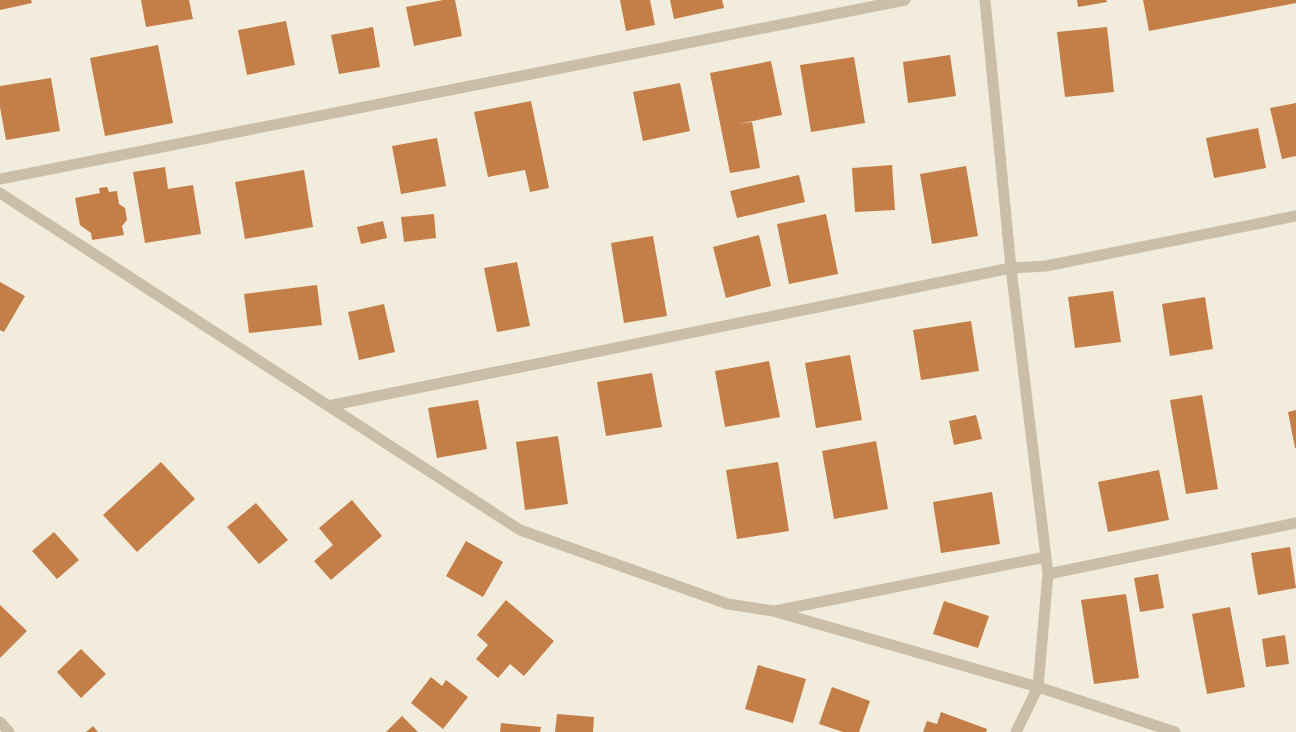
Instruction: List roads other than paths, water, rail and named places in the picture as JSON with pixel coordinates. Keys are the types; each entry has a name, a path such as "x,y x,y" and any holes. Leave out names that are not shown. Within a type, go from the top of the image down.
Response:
{"street":[{"path":"0,179 905,0"},
{"path":"985,0 1011,268 1048,574 1038,687 1016,732"},
{"path":"0,193 520,530 728,604 773,611 1038,687 1175,732"},
{"path":"328,406 1011,268 1046,266 1296,216"},
{"path":"1048,574 1296,523"},
{"path":"773,611 1045,557"},
{"path":"0,722 9,732"}]}
